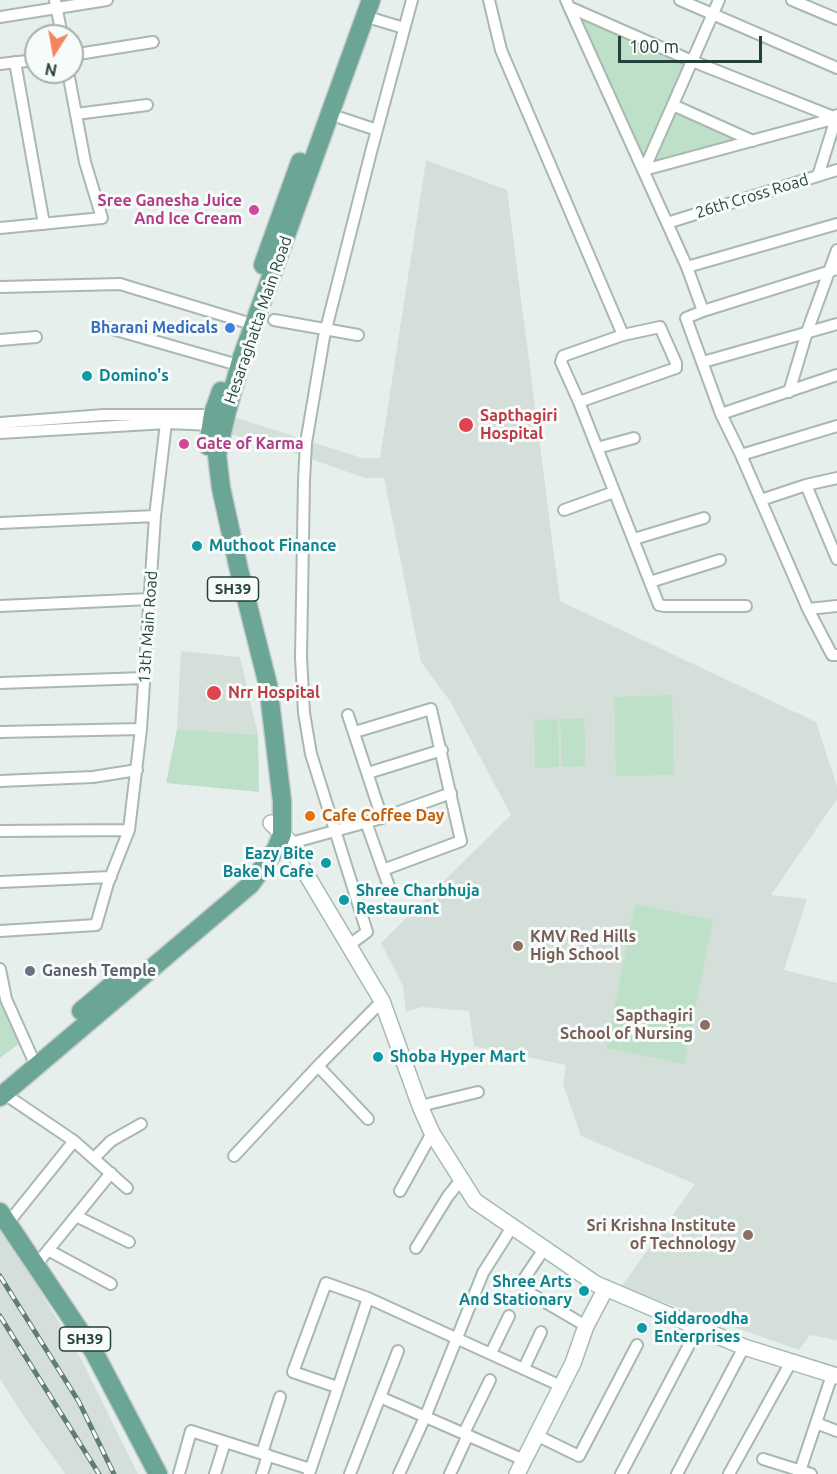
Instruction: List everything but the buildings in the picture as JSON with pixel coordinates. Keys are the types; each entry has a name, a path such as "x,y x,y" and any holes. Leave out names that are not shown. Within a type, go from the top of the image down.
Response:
{"main road":[{"name":"Hesaraghatta Main Road","path":"218,420 231,363 263,263 365,5"},
{"name":"Hesaraghatta Main Road","path":"277,839 252,669 215,513 209,477 208,446 242,357 365,5"},
{"path":"1,1091 103,992 231,889 277,839"},
{"name":"SH39","path":"4,1217 94,1352 158,1474"}],"street":[{"path":"0,16 56,4 107,0"},
{"path":"349,945 367,932 311,754 304,713 301,657 306,443 326,330 376,130 412,0"},
{"path":"489,0 501,50 623,335"},
{"path":"680,0 837,68"},
{"path":"644,170 720,0"},
{"path":"792,0 837,19"},
{"path":"56,4 60,24"},
{"path":"568,4 692,61 837,116"},
{"path":"568,4 687,267 703,311"},
{"path":"365,5 404,28"},
{"path":"84,53 153,42"},
{"path":"0,64 24,61"},
{"path":"15,62 44,224"},
{"path":"0,228 102,218 85,162 70,84"},
{"path":"76,114 147,105"},
{"path":"673,105 753,141"},
{"path":"644,170 837,116"},
{"path":"818,176 837,116"},
{"path":"341,118 376,130"},
{"name":"26th Cross Road","path":"667,223 837,170"},
{"path":"687,267 837,224"},
{"path":"789,392 807,332 833,270 837,250"},
{"path":"833,270 686,318 721,414 808,609 832,655 837,655"},
{"path":"0,287 120,284 245,322"},
{"path":"274,320 358,335"},
{"path":"703,362 837,324"},
{"path":"579,402 676,368 676,363 660,327 623,335 561,358 561,362 658,602 662,606 746,606"},
{"path":"110,328 231,363"},
{"path":"0,340 36,337"},
{"path":"721,414 837,375"},
{"path":"0,423 104,415 218,420"},
{"path":"0,433 218,420"},
{"name":"13th Main Road","path":"0,931 96,925 129,830 141,729 155,516 166,423"},
{"path":"741,455 837,426"},
{"path":"597,448 634,438"},
{"path":"761,500 806,485 837,478"},
{"path":"806,485 837,559"},
{"path":"564,510 614,492"},
{"path":"0,523 155,516"},
{"path":"634,539 704,518"},
{"path":"650,582 720,560"},
{"path":"0,606 150,599"},
{"path":"808,609 837,606"},
{"path":"0,683 144,678"},
{"path":"355,732 431,709 462,842 383,870"},
{"path":"348,715 382,818"},
{"path":"0,732 141,729"},
{"path":"368,773 442,750"},
{"path":"0,781 93,777 137,770"},
{"path":"277,839 336,831 382,818 451,793"},
{"path":"366,822 390,889"},
{"path":"0,831 129,830"},
{"path":"277,839 299,862 382,1001 432,1133 475,1201 596,1284 744,1347 835,1375 816,1423 804,1473 763,1459"},
{"path":"0,882 111,877"},
{"path":"0,969 6,999 33,1061"},
{"path":"234,1156 382,1001"},
{"path":"318,1066 368,1119"},
{"path":"1,1091 74,1141 127,1188"},
{"path":"420,1106 478,1092"},
{"path":"94,1158 111,1141 141,1124"},
{"path":"400,1191 432,1133"},
{"path":"4,1217 74,1141"},
{"path":"36,1265 111,1173"},
{"path":"416,1248 448,1196 461,1180"},
{"path":"76,1216 129,1242"},
{"path":"399,1474 426,1415 483,1273 512,1227"},
{"path":"524,1279 544,1249"},
{"path":"48,1250 111,1284"},
{"path":"337,1387 293,1372 326,1283 368,1298 561,1386"},
{"path":"381,1397 466,1434 521,1470 536,1435 573,1363 586,1326 606,1288"},
{"path":"528,1292 586,1326"},
{"path":"178,1474 191,1431 265,1454 309,1471 368,1298"},
{"path":"491,1353 509,1316"},
{"path":"621,1474 698,1328"},
{"path":"524,1368 541,1332"},
{"path":"536,1435 579,1456 637,1345"},
{"path":"677,1474 744,1347"},
{"path":"350,1474 398,1352"},
{"path":"729,1474 791,1362"},
{"path":"450,1474 490,1380"},
{"path":"262,1474 280,1397"},
{"path":"816,1423 837,1431"},
{"path":"214,1474 225,1442"}],"shaded area":[{"path":"426,160 507,190 560,601 816,722 837,786 837,799 771,895 807,899 784,970 837,983 837,1340 810,1335 799,1350 621,1287 695,1184 581,1136 563,1084 566,1065 474,1046 469,1011 421,1007 406,1012 403,986 381,943 511,815 450,701 421,662 384,478 365,478 262,442 229,434 234,417 362,458 380,458"},
{"name":"Nrr Hospital","path":"181,651 240,657 258,735 177,729"},
{"path":"0,1224 80,1357 138,1474 65,1474 0,1379"}],"green space":[{"path":"580,16 687,65 644,159"},
{"path":"676,112 742,140 654,164"},
{"path":"672,695 674,775 616,776 614,697"},
{"path":"584,718 586,766 562,767 560,719"},
{"path":"558,719 559,767 535,768 534,720"},
{"path":"177,729 258,735 259,792 166,783"},
{"path":"635,904 713,920 684,1064 606,1048"},
{"path":"0,988 24,1040 0,1058"}],"railway":[{"path":"0,1276 79,1402 114,1474"},
{"path":"0,1316 99,1474"}],"place":[{"name":"Sree Ganesha Juice And Ice Cream","path":"254,210"},
{"name":"Bharani Medicals","path":"230,328"},
{"name":"Domino's","path":"87,376"},
{"name":"Sapthagiri Hospital","path":"466,425"},
{"name":"Gate of Karma","path":"184,444"},
{"name":"Muthoot Finance","path":"197,546"},
{"name":"Nrr Hospital","path":"214,693"},
{"name":"Cafe Coffee Day","path":"310,816"},
{"name":"Eazy Bite Bake N Cafe","path":"326,863"},
{"name":"Shree Charbhuja Restaurant","path":"344,900"},
{"name":"KMV Red Hills High School","path":"518,946"},
{"name":"Ganesh Temple","path":"30,971"},
{"name":"Sapthagiri School of Nursing","path":"705,1025"},
{"name":"Shoba Hyper Mart","path":"378,1057"},
{"name":"Sri Krishna Institute of Technology","path":"748,1235"},
{"name":"Shree Arts And Stationary","path":"584,1291"},
{"name":"Siddaroodha Enterprises","path":"642,1328"}]}
